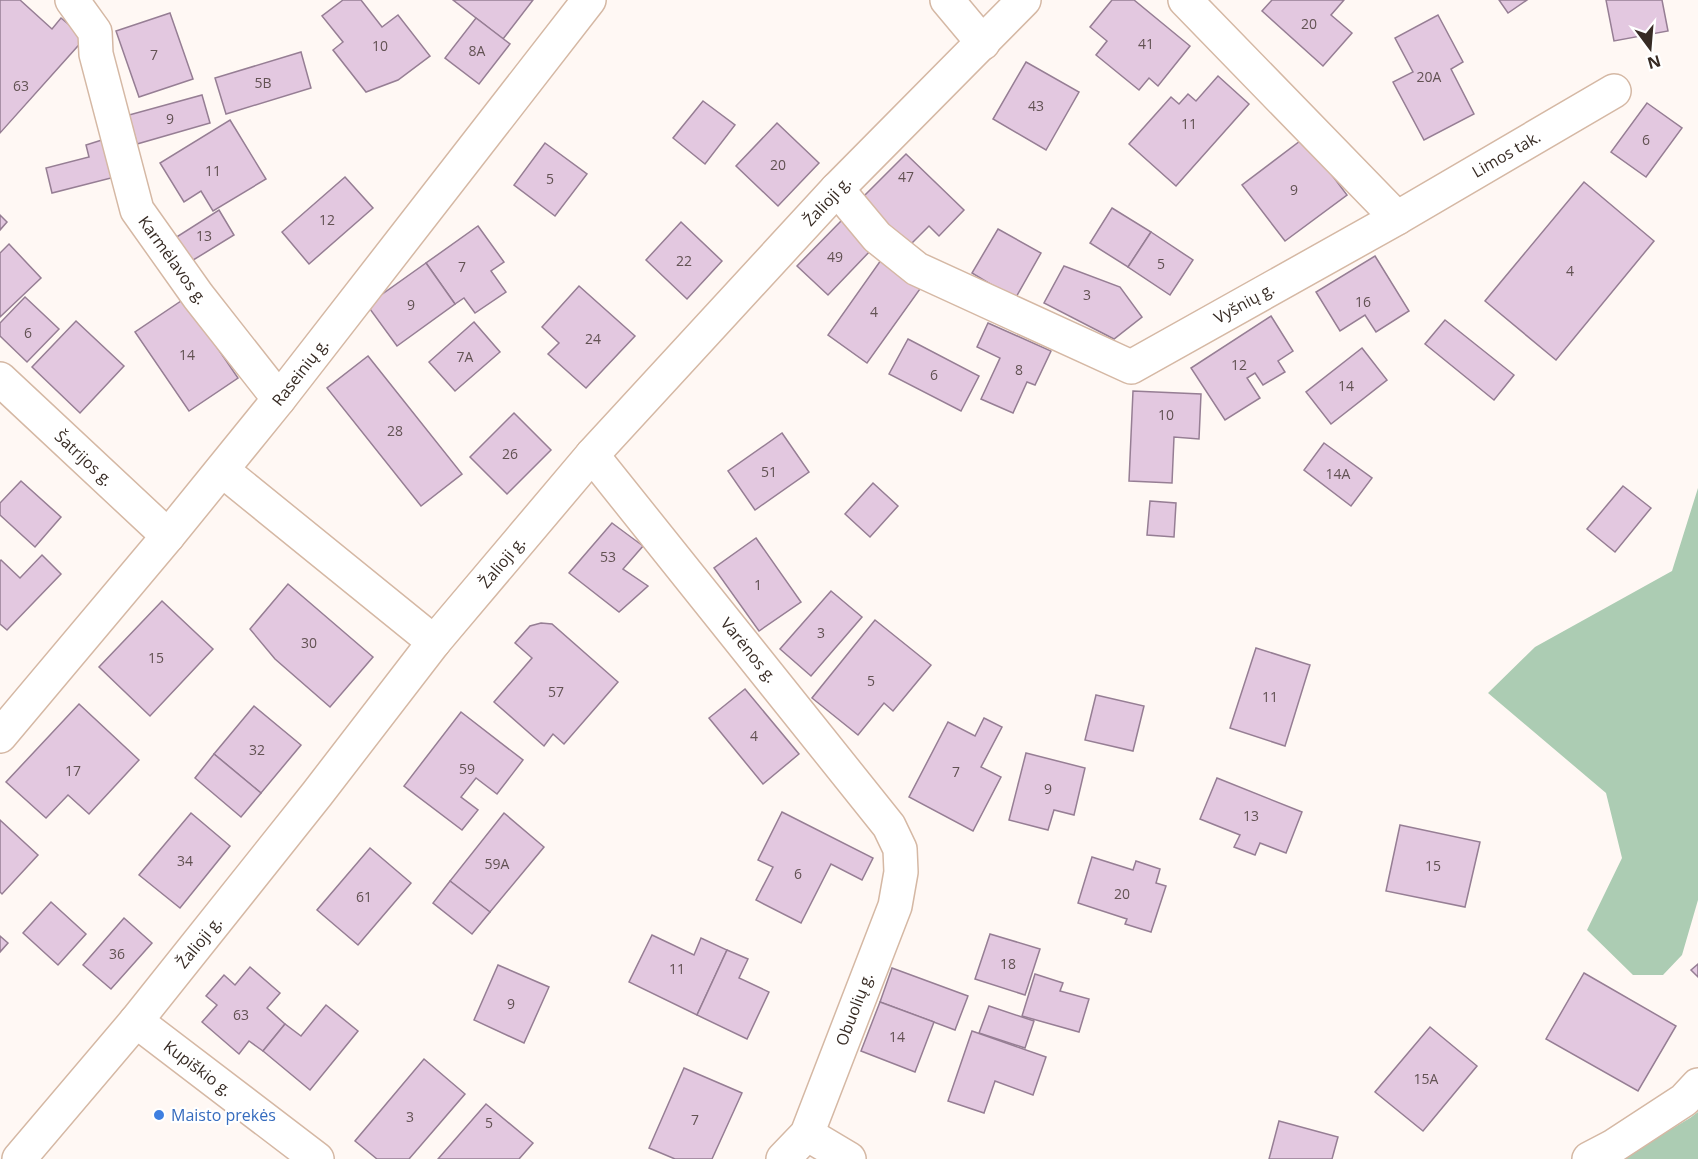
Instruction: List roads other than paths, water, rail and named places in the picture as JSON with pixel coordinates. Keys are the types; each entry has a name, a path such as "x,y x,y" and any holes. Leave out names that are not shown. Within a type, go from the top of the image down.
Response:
{"street":[{"name":"Karmėlavos g.","path":"72,0 95,32 96,54 137,210 198,296 279,399"},
{"name":"Raseinių g.","path":"0,736 168,536 279,399 589,0"},
{"path":"947,0 983,43"},
{"name":"Žalioji g.","path":"19,1159 136,1021 317,794 434,642 592,455 837,189 1024,0"},
{"path":"1185,0 1397,218"},
{"name":"Limos tak.","path":"1397,218 1614,91"},
{"name":"Vyšnių g.","path":"837,189 877,237 917,269 1131,367 1397,218"},
{"name":"Šatrijos g.","path":"0,380 168,536"},
{"name":"Varėnos g.","path":"592,455 889,826 900,849"},
{"path":"222,470 434,642"},
{"name":"Obuolių g.","path":"783,1159 807,1134 895,906 901,872 900,849"},
{"name":"Kupiškio g.","path":"136,1021 317,1159"},
{"path":"1589,1159 1612,1147 1684,1100 1698,1085"},
{"path":"807,1134 849,1159"}],"place":[{"name":"Maisto prekės","path":"159,1115"}]}
